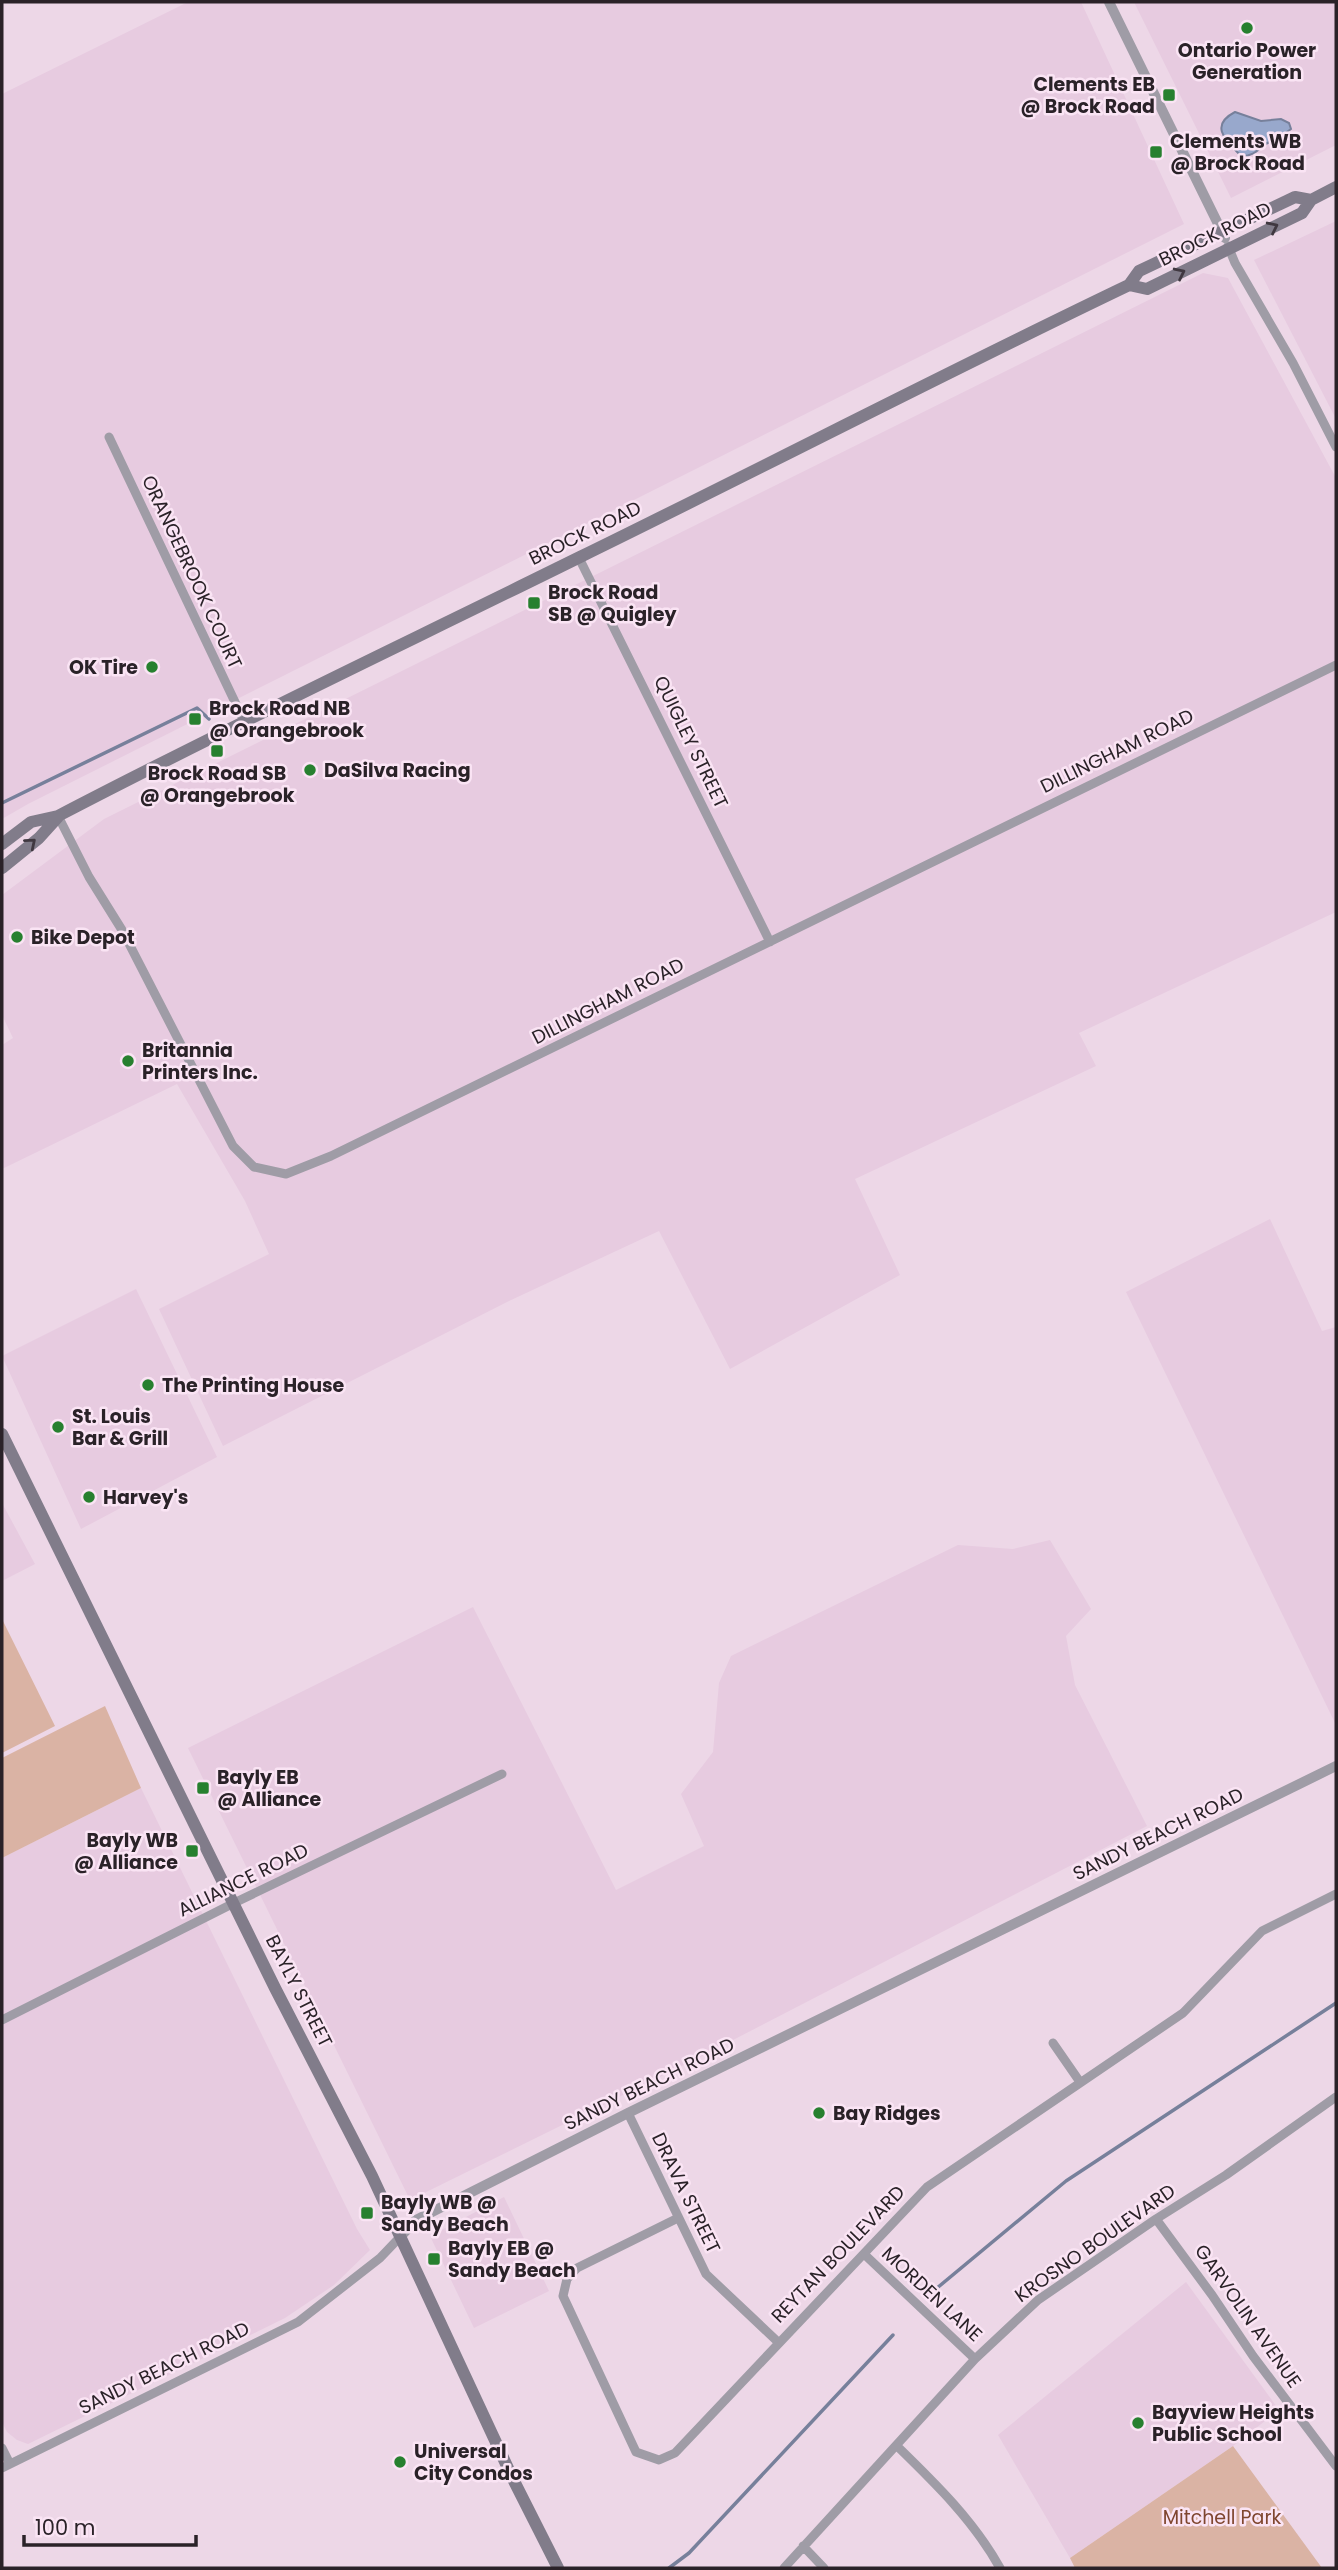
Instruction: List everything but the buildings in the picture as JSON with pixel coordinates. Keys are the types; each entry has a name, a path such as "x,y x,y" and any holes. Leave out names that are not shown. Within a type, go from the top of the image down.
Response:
{"main road":[{"name":"BROCK ROAD","path":"2,844 31,822 58,816 244,721 1129,285 1139,271 1302,213 1311,200 1336,187"},
{"name":"BROCK ROAD","path":"1129,285 1147,289 1294,197 1311,200"},
{"name":"BROCK ROAD","path":"2,868 39,838 58,816"},
{"name":"BAYLY STREET","path":"2,1434 401,2236 513,2479 558,2568"}],"street":[{"path":"1109,2 1225,239 1336,447"},
{"name":"ORANGEBROOK COURT","path":"109,438 244,721"},
{"name":"QUIGLEY STREET","path":"579,558 770,942"},
{"name":"DILLINGHAM ROAD","path":"58,816 89,877 122,930 233,1146 254,1167 286,1174 331,1156 839,910 908,873 1336,665"},
{"name":"SANDY BEACH ROAD","path":"6,2466 298,2322 380,2258 416,2220 628,2113 1336,1766"},
{"name":"ALLIANCE ROAD","path":"2,2020 234,1903 502,1774"},
{"name":"REYTAN BOULEVARD","path":"678,2218 577,2268 567,2279 563,2296 636,2452 659,2460 675,2453 927,2187 1183,2013 1262,1931 1336,1894"},
{"path":"1053,2043 1080,2082"},
{"name":"KROSNO BOULEVARD","path":"784,2568 975,2359 1038,2300 1156,2219 1226,2175 1336,2097"},
{"name":"DRAVA STREET","path":"628,2113 706,2274 778,2342"},
{"name":"GARVOLIN AVENUE","path":"1156,2219 1253,2356 1336,2466"},
{"name":"MORDEN LANE","path":"864,2254 975,2359"},
{"path":"898,2446 941,2489 974,2528 1000,2568"},
{"path":"2,2448 6,2466"},
{"path":"803,2546 824,2568"}],"shaded area":[{"path":"188,2 1081,2 1184,224 2,819 2,94"},
{"path":"1134,2 1336,2 1336,145 1231,198"},
{"path":"1336,221 1336,419 1254,260"},
{"path":"1203,273 1228,278 1336,478 1336,912 1079,1033 1096,1066 855,1179 900,1275 730,1369 659,1231 509,1301 223,1446 159,1309 269,1254 245,1201 177,1084 2,1169 2,1045 13,1038 2,1015 2,895 104,819"},
{"path":"1270,1219 1322,1331 1336,1327 1336,1725 1126,1292"},
{"path":"136,1289 217,1457 81,1529 2,1356"},
{"path":"2,1503 35,1564 2,1581"},
{"path":"1050,1540 1091,1609 1066,1636 1075,1685 1147,1826 704,2055 410,2200 188,1748 473,1607 616,1890 704,1846 681,1794 713,1752 719,1683 731,1656 958,1545 1013,1549"},
{"path":"141,1788 357,2229 370,2250 334,2285 285,2318 28,2444 7,2432 2,2422 2,1858"},
{"path":"504,2197 549,2291 474,2328 430,2236"},
{"name":"Bayview Heights Public School","path":"1186,2282 1279,2410 1233,2446 1070,2558 998,2435"}],"green space":[{"path":"2,1619 55,1726 2,1753"},
{"path":"105,1706 141,1788 2,1858 2,1758"},
{"name":"Mitchell Park","path":"1233,2446 1322,2568 1075,2568 1070,2558"}],"water":[{"path":"1235,112 1261,121 1281,119 1289,123 1291,129 1254,153 1241,156 1226,139 1221,128 1227,117"}],"waterway":[{"path":"2,803 197,708 209,719"},
{"path":"937,2288 1066,2181 1336,2003"},
{"path":"669,2568 689,2553 893,2335"}],"place":[{"name":"Ontario Power Generation","path":"1247,28"},
{"name":"Clements EB @ Brock Road","path":"1169,95"},
{"name":"Clements WB @ Brock Road","path":"1156,152"},
{"name":"Brock Road SB @ Quigley","path":"534,603"},
{"name":"OK Tire","path":"152,667"},
{"name":"Brock Road NB @ Orangebrook","path":"195,719"},
{"name":"Brock Road SB @ Orangebrook","path":"217,751"},
{"name":"DaSilva Racing","path":"310,770"},
{"name":"Bike Depot","path":"17,937"},
{"name":"Britannia Printers Inc.","path":"128,1061"},
{"name":"The Printing House","path":"148,1385"},
{"name":"St. Louis Bar & Grill","path":"58,1427"},
{"name":"Harvey's","path":"89,1497"},
{"name":"Bayly EB @ Alliance","path":"203,1788"},
{"name":"Bayly WB @ Alliance","path":"192,1851"},
{"name":"Bay Ridges","path":"819,2113"},
{"name":"Bayly WB @ Sandy Beach","path":"367,2213"},
{"name":"Bayly EB @ Sandy Beach","path":"434,2259"},
{"name":"Bayview Heights Public School","path":"1138,2423"},
{"name":"Universal City Condos","path":"400,2462"}]}
